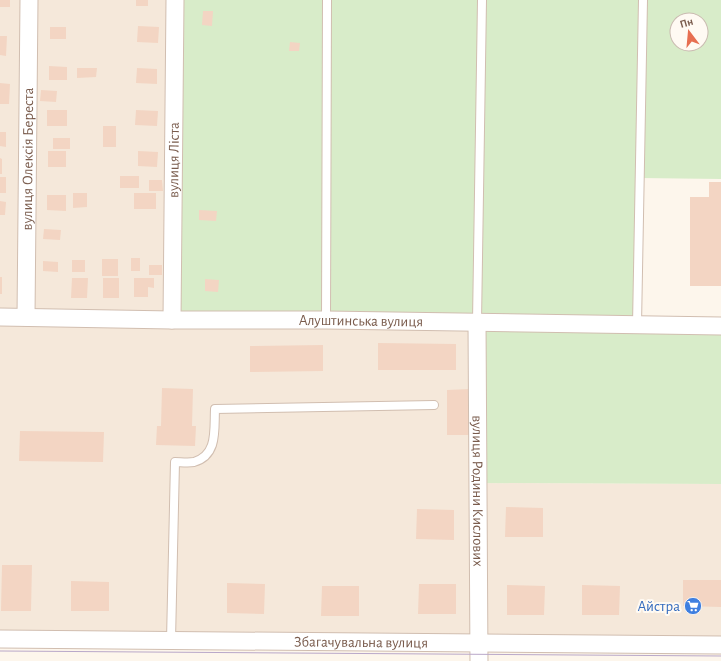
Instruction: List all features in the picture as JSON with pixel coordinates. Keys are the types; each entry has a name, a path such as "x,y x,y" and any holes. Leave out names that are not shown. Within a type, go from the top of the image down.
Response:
{"street":[{"name":"вулиця Олексія Береста","path":"26,317 29,0"},
{"name":"вулиця Ліста","path":"172,320 175,0"},
{"name":"Алуштинська вулиця","path":"0,317 721,326"},
{"name":"вулиця Родини Кислових","path":"477,322 479,661"},
{"name":"Збагачувальна вулиця","path":"0,639 721,645"}],"lane":[{"path":"326,320 327,0"},
{"path":"477,322 482,0"},
{"path":"637,325 643,0"},
{"path":"171,640 175,462 193,462 205,456 214,444 215,409 434,404"}],"shaded area":[{"path":"0,0 175,0 477,322 478,483 721,484 721,645 0,639"}],"green space":[{"path":"175,0 721,0 721,179 640,178 637,325 721,326 721,484 478,483 477,322 172,320"}],"building":[{"path":"0,0 10,0 10,7 0,7"},
{"path":"136,0 148,0 148,6 136,6"},
{"path":"203,11 213,11 212,26 202,25"},
{"path":"138,26 159,27 158,43 137,42"},
{"path":"50,27 66,27 66,39 50,39"},
{"path":"0,36 7,36 6,56 0,55"},
{"path":"290,42 300,43 299,51 289,51"},
{"path":"49,66 67,67 67,80 49,80"},
{"path":"77,68 97,68 96,77 77,78"},
{"path":"137,68 157,69 157,84 136,83"},
{"path":"0,83 10,84 9,104 0,104"},
{"path":"41,90 57,91 56,102 40,101"},
{"path":"47,110 67,110 67,126 47,126"},
{"path":"136,110 158,111 157,126 135,125"},
{"path":"103,126 116,126 116,147 103,147"},
{"path":"0,132 6,132 6,147 0,146"},
{"path":"53,138 70,138 70,149 53,149"},
{"path":"48,151 66,151 66,167 48,167"},
{"path":"138,151 158,152 157,167 138,166"},
{"path":"0,158 2,159 2,174 0,174"},
{"path":"120,176 139,176 139,188 120,188"},
{"path":"0,177 6,177 6,193 0,193"},
{"path":"149,180 162,180 163,191 149,191"},
{"path":"709,182 721,182 721,286 690,286 690,197 709,197"},
{"path":"73,193 87,193 87,207 73,208"},
{"path":"134,193 156,193 156,209 134,209"},
{"path":"47,195 66,195 66,211 47,210"},
{"path":"0,201 6,202 5,215 0,215"},
{"path":"199,210 217,211 216,221 199,220"},
{"path":"44,229 61,230 60,240 43,239"},
{"path":"131,258 140,258 140,271 131,271"},
{"path":"102,259 118,259 118,276 102,276"},
{"path":"72,260 85,260 85,272 72,272"},
{"path":"43,261 58,262 58,272 43,271"},
{"path":"149,265 162,265 162,275 149,275"},
{"path":"0,277 2,277 2,294 0,294"},
{"path":"72,278 88,278 87,298 71,298"},
{"path":"103,278 119,278 119,298 103,298"},
{"path":"134,278 154,278 154,288 148,287 148,297 134,297"},
{"path":"205,279 219,280 218,292 205,291"},
{"path":"378,343 456,344 456,370 378,370"},
{"path":"323,345 323,371 250,372 250,346"},
{"path":"162,388 193,389 192,426 196,426 195,446 156,445 157,426 161,426"},
{"path":"470,389 471,435 447,435 447,390"},
{"path":"20,431 104,432 103,462 19,461"},
{"path":"506,507 543,508 543,537 505,537"},
{"path":"417,509 454,510 454,540 416,539"},
{"path":"2,565 32,565 31,611 1,611"},
{"path":"683,580 721,580 721,607 683,606"},
{"path":"71,581 109,582 109,611 71,611"},
{"path":"227,583 265,584 264,614 227,613"},
{"path":"419,584 456,584 456,614 418,614"},
{"path":"507,585 545,586 544,615 507,615"},
{"path":"582,585 620,586 619,615 582,615"},
{"path":"322,586 359,586 359,616 321,616"}],"tram line":[{"path":"0,651 721,656"}],"place":[{"name":"Айстра","path":"693,606"}]}
